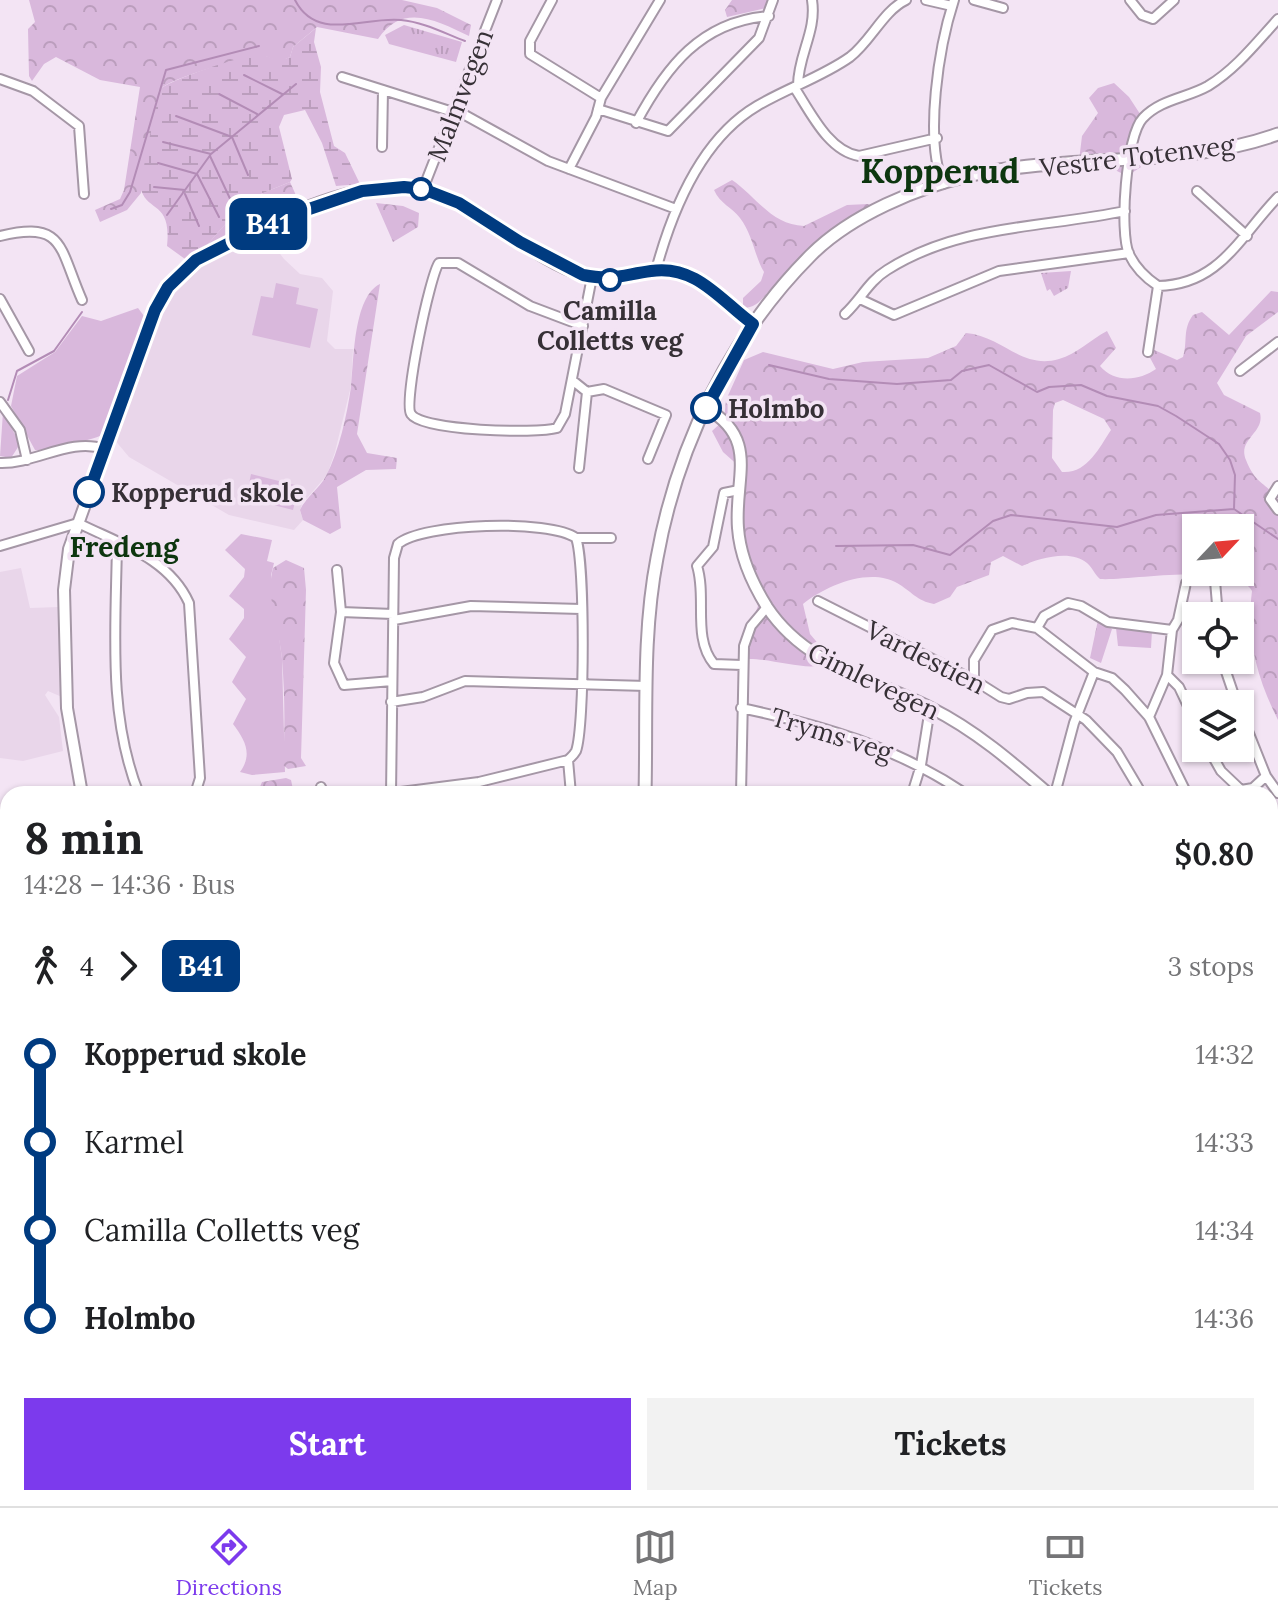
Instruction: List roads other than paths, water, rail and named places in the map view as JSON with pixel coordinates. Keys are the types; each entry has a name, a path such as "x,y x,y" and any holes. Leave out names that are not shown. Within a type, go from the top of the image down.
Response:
{"main road":[{"name":"Vestre Totenveg","path":"645,786 650,606 659,545 679,472 706,408 753,324 813,253 862,218 943,184 974,175 1214,149 1278,134"}],"street":[{"name":"Malmvegen","path":"423,189 497,0"},
{"path":"552,0 530,41 530,54 601,98"},
{"path":"569,169 601,98 660,0"},
{"path":"598,109 661,132 680,122 754,45 766,28 773,0"},
{"path":"812,0 813,26 796,86 828,136 848,154 859,156 937,138"},
{"path":"656,270 676,209 690,181 737,122 755,107 851,56 906,0"},
{"path":"926,0 953,3 937,73 937,138 943,184"},
{"path":"974,0 1003,8"},
{"path":"1130,0 1142,15 1153,19 1174,0"},
{"path":"636,123 655,90 698,40 730,21 769,16"},
{"path":"1278,19 1233,69 1196,92 1155,108 1141,119 1130,158 1125,211 1129,253 1143,274 1158,286 1181,283 1215,268 1247,236 1278,197"},
{"path":"342,77 454,110 569,169 676,209"},
{"path":"0,79 33,91 79,126 84,194"},
{"path":"382,147 383,90"},
{"path":"78,786 68,729 64,590 69,549 155,310 168,287 184,269 223,245 328,200 379,188 423,189 459,203 545,257 592,277 608,280 656,270 672,270 714,289 753,324"},
{"path":"1197,191 1247,236"},
{"path":"845,314 869,284 886,270 968,237 1018,225 1125,211"},
{"path":"0,236 37,229 52,236 82,300"},
{"path":"860,299 894,315 999,271 1129,253"},
{"path":"583,326 551,317 458,263 439,263 430,285 408,407 411,415 420,422 451,427 548,430 563,423 583,326 592,277"},
{"path":"1148,352 1158,286"},
{"path":"0,299 29,351"},
{"path":"1240,371 1278,342"},
{"path":"572,380 587,392 604,389 666,415 648,459"},
{"path":"579,468 587,392"},
{"path":"0,402 20,430 27,460"},
{"name":"Gimlevegen","path":"706,408 723,420 740,444 740,544 750,575 767,607 792,637 816,657 930,708 988,743 1042,786"},
{"path":"0,463 81,447 103,453"},
{"path":"1278,486 1270,499 1278,510"},
{"path":"739,490 724,493 713,547 697,566 702,586 702,630 710,660 714,664 742,665"},
{"path":"0,546 78,523 156,561 181,584 189,603 200,778 198,786"},
{"path":"389,786 398,544 415,534 459,528 551,530 576,538 611,538"},
{"path":"570,786 568,760 577,747 582,683 576,538"},
{"path":"117,542 120,734 136,786"},
{"path":"337,570 341,612 334,663 340,681 344,685 392,681"},
{"path":"1149,717 1167,675 1172,630 1178,620 1186,583 1194,576 1208,574 1215,581 1217,602"},
{"name":"Vardestien","path":"818,601 1009,699 1043,692 1078,714 1117,752 1137,786"},
{"path":"1037,628 1044,616 1068,603 1081,606 1108,622 1172,630"},
{"path":"341,612 394,617 471,606 581,609"},
{"name":"Tryms veg","path":"741,786 742,665 747,635 767,607"},
{"path":"974,680 974,660 992,630 1012,623 1037,628 1094,672 1112,678 1149,717 1183,786"},
{"path":"1055,786 1094,672"},
{"path":"1167,675 1182,693"},
{"path":"391,702 423,697 465,681 647,686"},
{"name":"Tryms veg","path":"741,708 837,731 887,748 954,786"},
{"path":"914,786 930,708"},
{"path":"1254,746 1273,786"},
{"path":"452,786 568,760"},
{"path":"1216,762 1237,786"},
{"path":"1255,786 1266,776"},
{"path":"479,782 479,786"},
{"path":"1278,1075 1278,1122"}],"waterway":[{"path":"295,0 304,13 328,24 401,20 425,25 465,41"},
{"path":"111,209 122,205 130,192 166,70 259,46"},
{"path":"244,75 282,94"},
{"path":"167,215 211,154 296,84"},
{"path":"219,94 257,114"},
{"path":"176,116 232,137 248,175"},
{"path":"163,142 211,154"},
{"path":"210,156 233,205"},
{"path":"158,163 197,174 219,217"},
{"path":"154,187 185,190"},
{"path":"185,194 199,226"},
{"path":"8,400 17,371 54,351 82,312"},
{"path":"769,365 829,379 897,384 951,380 962,371 989,365 1037,392 1049,387 1081,385 1107,396 1158,406 1219,444 1230,460 1235,475 1234,509"},
{"path":"836,546 913,545 950,555 993,521 1011,515 1117,527 1156,515 1234,509 1278,539"}],"place":[{"name":"Camilla Colletts veg","path":"610,280"},
{"name":"Holmbo","path":"706,408"},
{"name":"Kopperud skole","path":"89,492"}],"district":[{"name":"Kopperud","path":"940,170"},
{"name":"Fredeng","path":"124,547"}]}
